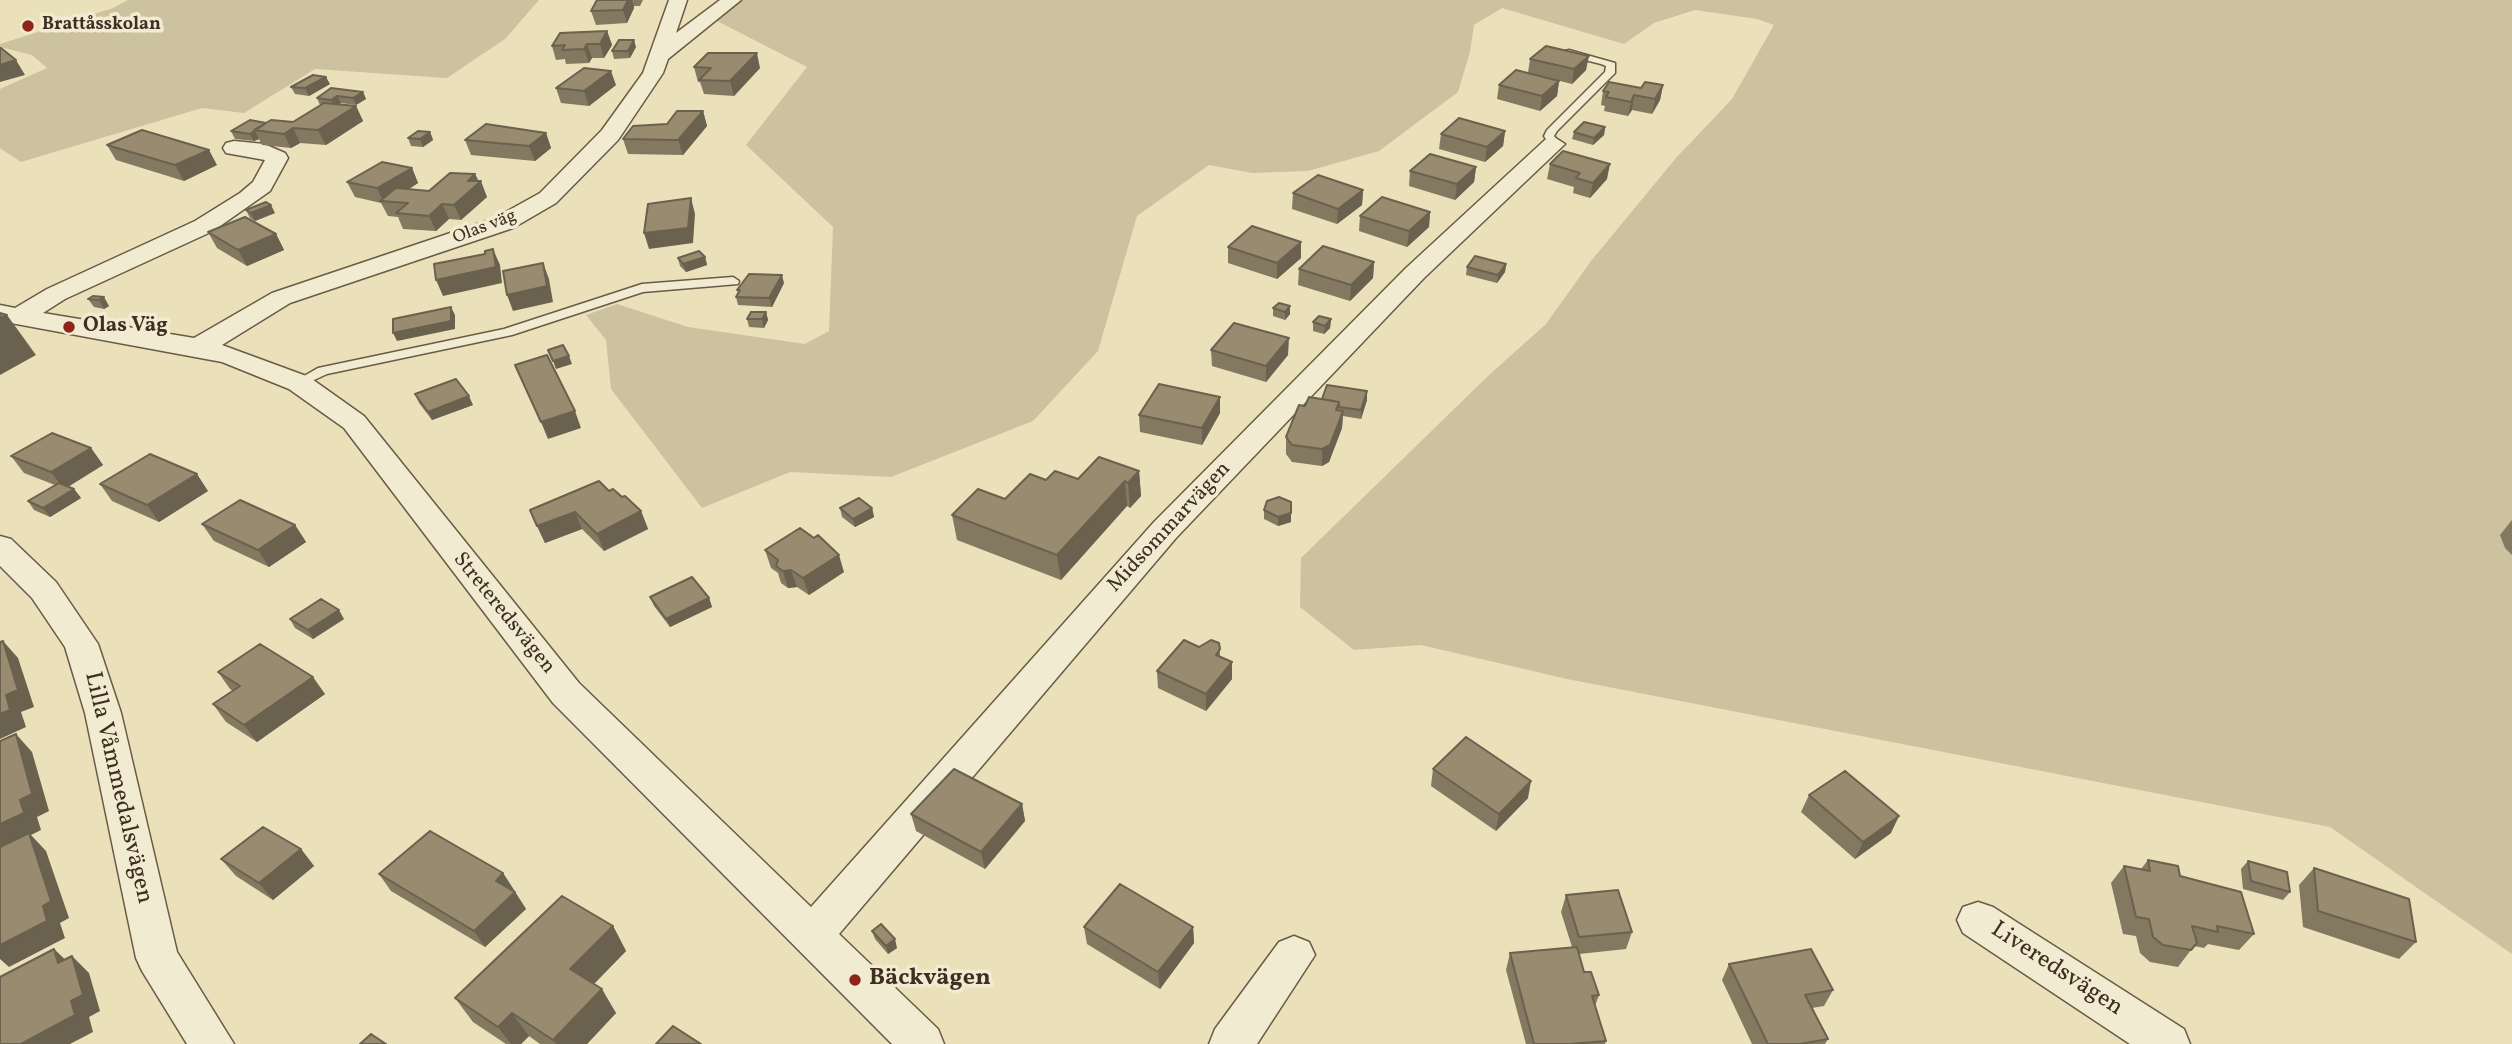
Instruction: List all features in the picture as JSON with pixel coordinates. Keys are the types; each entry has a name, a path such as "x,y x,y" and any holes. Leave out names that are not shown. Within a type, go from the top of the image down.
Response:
{"street":[{"name":"Olas väg","path":"199,347 281,298 477,233 525,213 548,198 610,135 646,83 659,56 678,0"},
{"path":"659,56 732,0"},
{"name":"Midsommarvägen","path":"811,936 1165,530 1415,273 1554,144"},
{"name":"Streteredsvägen","path":"9,315 204,226 248,198 262,186 277,158 264,151 234,148"},
{"name":"Streteredsvägen","path":"9,315 199,347 299,383 354,422 566,693 922,1044"},
{"name":"Lilla Våmmedalsvägen","path":"0,547 44,590 81,644 103,713 157,958 212,1044"},
{"name":"Liveredsvägen","path":"1978,920 2168,1044"},
{"path":"1231,1044 1294,955"}],"lane":[{"path":"1553,49 1611,65 1604,80 1552,130 1549,136 1554,144"},
{"path":"299,383 323,371 506,332 642,288 733,281"}],"shaded area":[{"path":"128,0 539,0 505,39 447,78 315,69 244,113 202,108 21,162 0,148 0,89 47,68 32,55 0,47 0,44 113,8"},
{"path":"741,0 2512,0 2512,954 2330,827 1567,679 1421,645 1354,650 1300,607 1301,558 1489,375 1546,324 1591,261 1676,158 1732,99 1774,25 1757,19 1695,10 1654,23 1624,44 1502,8 1474,25 1470,52 1458,92 1379,151 1308,171 1252,173 1209,165 1137,216 1098,351 1033,421 891,477 790,472 702,508 611,389 606,340 586,315 617,304 688,327 805,344 829,331 833,227 746,145 807,67 713,19"}],"building":[{"path":"597,0 628,0 623,10 591,11"},
{"path":"607,31 600,44 587,44 584,49 562,50 565,45 552,46 560,33"},
{"path":"619,40 634,40 628,51 612,51"},
{"path":"1546,46 1589,56 1574,69 1530,59"},
{"path":"1,48 16,60 0,65"},
{"path":"708,53 757,53 730,81 699,80 711,68 694,67"},
{"path":"584,68 611,71 584,91 556,88"},
{"path":"1516,70 1559,81 1542,96 1499,85"},
{"path":"313,75 326,77 305,88 291,87"},
{"path":"1609,82 1641,88 1645,82 1663,85 1655,99 1634,95 1631,102 1606,97 1609,92 1603,91"},
{"path":"331,88 363,92 353,98 317,98"},
{"path":"324,103 356,106 318,130 293,128 284,134 254,130 271,120 293,122"},
{"path":"677,111 703,111 678,140 623,139 633,126 667,124"},
{"path":"1459,118 1505,131 1487,147 1441,134"},
{"path":"250,120 266,123 250,134 231,131"},
{"path":"1584,122 1605,127 1594,138 1574,132"},
{"path":"486,124 546,133 529,146 465,140"},
{"path":"142,130 209,150 175,165 107,145"},
{"path":"418,131 430,132 420,139 408,138"},
{"path":"1563,151 1610,164 1593,183 1576,178 1580,173 1550,164"},
{"path":"1430,154 1476,167 1457,184 1410,171"},
{"path":"382,162 412,168 377,188 347,182"},
{"path":"450,173 475,174 468,181 481,181 454,205 442,204 429,216 396,213 408,203 380,201 396,188 429,191"},
{"path":"1318,175 1363,190 1338,209 1293,193"},
{"path":"1382,197 1430,212 1409,231 1360,216"},
{"path":"691,198 688,228 644,233 648,204"},
{"path":"266,202 271,205 251,213 246,210"},
{"path":"245,217 276,234 238,250 208,232"},
{"path":"1252,226 1301,242 1277,263 1228,247"},
{"path":"1323,246 1374,262 1351,285 1299,269"},
{"path":"493,249 496,267 436,280 434,264 485,254 485,251"},
{"path":"699,251 705,257 683,264 678,258"},
{"path":"1475,256 1506,264 1498,275 1467,267"},
{"path":"543,263 547,286 507,295 503,271"},
{"path":"749,274 782,275 769,298 736,297 740,290 737,290"},
{"path":"93,296 104,297 99,300 88,299"},
{"path":"1279,303 1290,306 1285,312 1273,308"},
{"path":"451,307 451,321 393,333 393,319"},
{"path":"751,312 766,312 762,319 747,319"},
{"path":"1319,316 1331,319 1325,326 1313,322"},
{"path":"1234,323 1289,338 1266,366 1211,350"},
{"path":"563,345 569,356 553,361 548,350"},
{"path":"547,355 575,411 541,422 515,365"},
{"path":"456,379 469,396 428,412 415,394"},
{"path":"1159,384 1220,397 1202,428 1139,415"},
{"path":"1327,385 1367,391 1361,410 1339,407 1339,402 1322,399"},
{"path":"1309,397 1339,402 1336,410 1343,411 1330,445 1322,449 1292,445 1286,437 1299,405 1305,406"},
{"path":"52,433 91,448 51,472 11,456"},
{"path":"150,454 197,474 147,505 100,484"},
{"path":"1099,457 1139,471 1128,483 1125,481 1057,555 952,515 978,489 1005,499 1030,474 1046,480 1055,471 1078,479"},
{"path":"599,481 609,491 613,489 622,497 625,496 641,511 597,534 575,512 537,526 530,510"},
{"path":"59,483 74,489 43,508 28,501"},
{"path":"1279,497 1291,502 1291,513 1278,517 1264,510 1267,501"},
{"path":"859,498 872,508 853,519 840,508"},
{"path":"240,500 295,525 258,550 202,524"},
{"path":"800,528 814,538 818,535 839,555 803,578 791,570 783,571 776,566 778,560 765,550"},
{"path":"692,577 709,598 666,619 650,597"},
{"path":"321,599 339,610 308,630 290,619"},
{"path":"1184,640 1199,647 1211,640 1219,643 1220,649 1216,655 1232,662 1206,694 1157,671"},
{"path":"3,641 18,690 6,695 10,710 0,714 0,642"},
{"path":"260,644 313,677 244,725 213,704 240,686 218,672"},
{"path":"16,734 32,794 20,800 24,813 0,824 0,741"},
{"path":"1466,737 1531,781 1499,814 1433,769"},
{"path":"954,769 1022,804 981,852 911,814"},
{"path":"1845,771 1899,816 1863,842 1809,795"},
{"path":"263,827 301,849 259,883 221,859"},
{"path":"430,831 503,873 496,881 515,892 474,931 379,874"},
{"path":"29,833 51,901 43,906 47,921 0,945 0,847"},
{"path":"2148,860 2178,866 2180,876 2241,892 2254,934 2217,926 2218,932 2192,926 2197,943 2191,950 2163,945 2153,937 2149,919 2136,917 2124,866 2150,871"},
{"path":"2248,861 2287,872 2290,892 2251,881"},
{"path":"2314,868 2409,899 2416,942 2318,911"},
{"path":"1120,884 1193,927 1158,972 1084,927"},
{"path":"1618,890 1632,932 1579,937 1566,895"},
{"path":"562,896 613,926 570,969 602,989 553,1040 512,1013 498,1027 455,998"},
{"path":"881,924 895,939 886,946 872,931"},
{"path":"1577,947 1584,972 1591,972 1599,995 1592,996 1606,1041 1534,1044 1510,953"},
{"path":"54,949 58,963 72,956 83,995 71,1001 75,1015 21,1044 0,1044 0,977"},
{"path":"1811,949 1833,990 1805,995 1828,1039 1800,1044 1768,1044 1729,964"},
{"path":"673,1026 701,1044 656,1044"},
{"path":"371,1034 386,1044 360,1044"}],"place":[{"name":"Brattåsskolan","path":"28,26"},
{"name":"Olas Väg","path":"69,327"},
{"name":"Bäckvägen","path":"855,980"}]}
